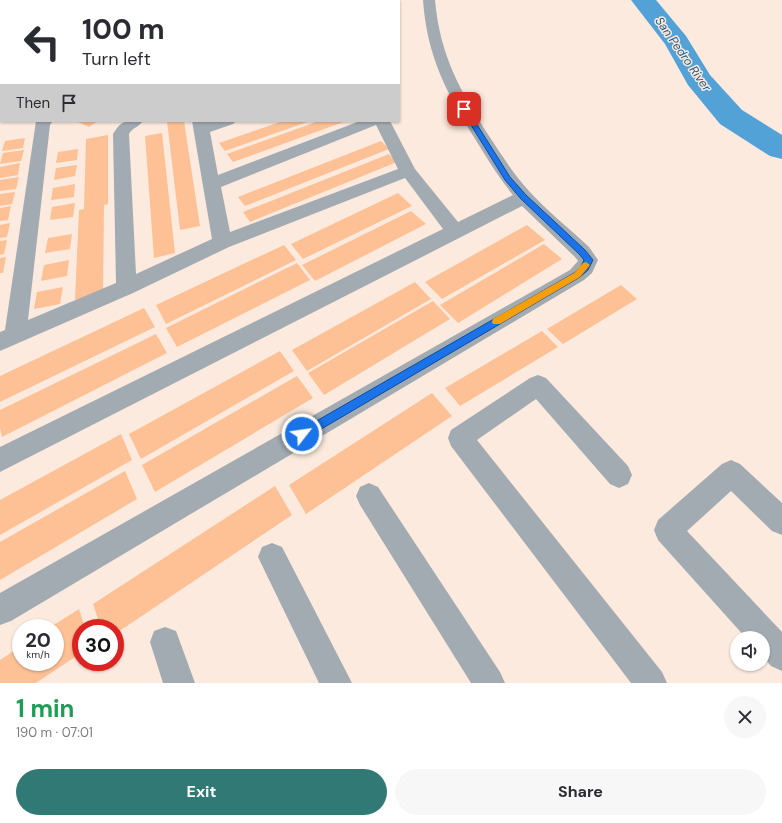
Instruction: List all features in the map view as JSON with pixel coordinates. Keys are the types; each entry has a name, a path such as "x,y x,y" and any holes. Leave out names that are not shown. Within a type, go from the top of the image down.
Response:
{"street":[{"path":"0,610 577,275 585,268 588,260 582,252 524,197 508,178 456,96 438,52 429,20 429,0"},
{"path":"7,339 42,123 44,122"},
{"path":"126,287 121,134 125,127 134,122"},
{"path":"221,122 201,125 222,242"},
{"path":"212,184 371,122"},
{"path":"383,122 408,170 455,231"},
{"path":"7,339 126,287 222,242 408,170"},
{"path":"0,460 524,197"},
{"path":"619,475 538,385 460,438 651,683"},
{"path":"782,521 731,473 668,530 782,655"},
{"path":"369,496 489,683"},
{"path":"272,557 336,683"},
{"path":"165,642 180,683"}],"building":[{"path":"78,122 96,122 89,127"},
{"path":"167,122 184,122 200,226 180,230"},
{"path":"280,122 307,122 225,151 219,143"},
{"path":"316,122 343,122 233,162 227,154"},
{"path":"162,133 175,253 154,258 145,136"},
{"path":"108,135 108,204 104,205 103,294 75,300 79,210 84,209 86,139"},
{"path":"25,138 23,148 2,151 5,141"},
{"path":"381,141 389,149 245,206 238,197"},
{"path":"78,149 77,160 56,163 58,152"},
{"path":"24,150 21,161 0,164 3,153"},
{"path":"389,154 397,162 250,222 243,212"},
{"path":"20,163 18,175 0,178 0,167"},
{"path":"77,165 75,176 54,180 56,168"},
{"path":"19,177 16,189 0,191 0,180"},
{"path":"75,184 74,197 51,200 53,188"},
{"path":"15,192 12,204 0,206 0,194"},
{"path":"398,193 412,206 303,259 291,244"},
{"path":"75,203 73,217 50,220 52,207"},
{"path":"11,206 8,220 0,221 0,208"},
{"path":"411,211 426,224 315,281 302,265"},
{"path":"10,223 7,237 0,238 0,225"},
{"path":"527,225 545,240 442,299 425,282"},
{"path":"72,234 70,249 45,253 48,238"},
{"path":"7,240 4,254 0,255 0,241"},
{"path":"544,244 562,259 458,323 440,305"},
{"path":"284,245 296,260 166,324 156,305"},
{"path":"6,257 3,273 0,273 0,258"},
{"path":"69,260 67,276 41,281 44,265"},
{"path":"297,263 310,280 177,347 166,328"},
{"path":"415,282 431,299 307,371 292,350"},
{"path":"621,285 637,299 563,344 547,329"},
{"path":"63,287 60,304 34,309 37,292"},
{"path":"433,301 450,319 324,395 308,373"},
{"path":"144,308 155,327 0,402 0,376"},
{"path":"542,331 558,347 460,406 445,388"},
{"path":"156,334 167,353 2,437 0,428 0,410"},
{"path":"280,351 294,371 141,459 129,434"},
{"path":"297,376 313,398 155,492 142,465"},
{"path":"432,393 452,416 306,514 289,485"},
{"path":"121,434 132,460 0,535 0,500"},
{"path":"125,471 137,499 0,580 0,542"},
{"path":"275,486 292,515 124,628 124,619 98,619 93,604"},
{"path":"79,609 82,619 72,619 72,659 64,664 64,619"},
{"path":"12,652 12,671 54,671 36,683 0,683 0,660"}],"waterway":[{"name":"San Pedro River","path":"643,0 677,42 698,79 731,117 782,149"}],"slow traffic":[{"path":"497,322 577,275 585,268 586,265"}],"route":[{"path":"302,434 577,275 585,268 588,260 582,252 524,197 508,178 464,109"}]}
